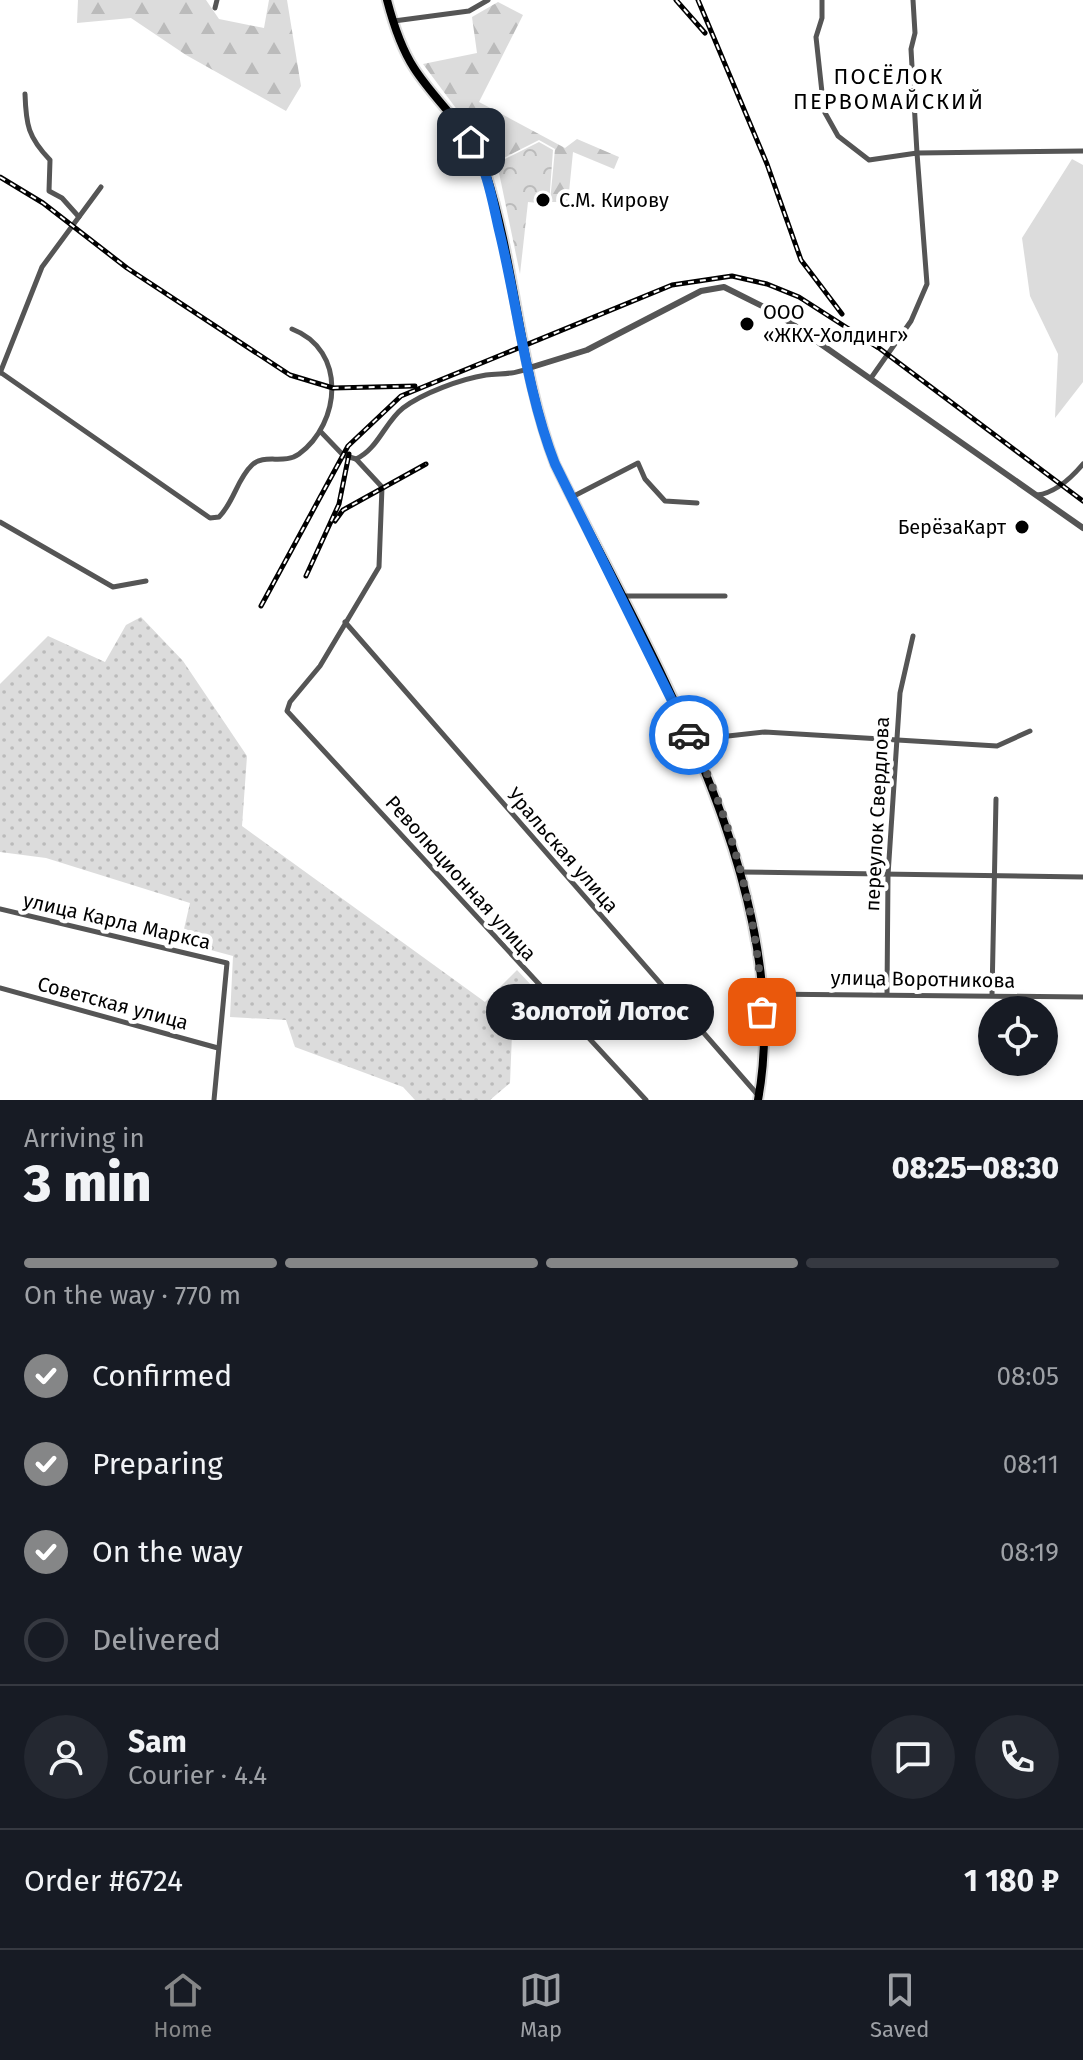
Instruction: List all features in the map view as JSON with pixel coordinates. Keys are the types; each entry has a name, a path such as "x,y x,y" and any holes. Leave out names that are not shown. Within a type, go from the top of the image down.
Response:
{"main road":[{"path":"387,0 414,68 463,128 478,153 512,279 542,431 720,803 740,872 762,994 763,1070 759,1098"}],"street":[{"path":"215,8 217,0"},
{"path":"393,21 469,11 488,0"},
{"path":"822,0 822,18 816,37 819,86 830,125 869,160 917,153 1083,151"},
{"path":"871,378 911,321 927,284 911,49 915,33 913,0"},
{"path":"25,94 32,141 50,160 49,191 62,198 79,217"},
{"path":"101,187 42,267 0,373 210,518 219,517 228,508 251,465 260,459 282,461 296,456 321,432 334,375 312,338 292,329"},
{"path":"356,459 368,451 403,408 463,382 486,375 512,375 587,350 669,305 701,291 724,287 778,314 1083,528"},
{"path":"321,432 343,455 356,459 382,487 379,567 345,622"},
{"path":"571,497 638,463 645,479 665,501 697,503"},
{"path":"1037,495 1046,494 1061,484 1083,464"},
{"path":"0,522 113,587 146,581"},
{"path":"620,596 725,596"},
{"name":"Революционная улица","path":"345,622 320,666 290,702 287,711 646,1100"},
{"name":"Уральская улица","path":"345,622 759,1098"},
{"name":"переулок Свердлова","path":"887,994 888,875 900,693 913,636"},
{"path":"692,740 765,732 997,746 1030,731"},
{"path":"992,995 992,877 996,799"},
{"path":"740,872 1083,877"},
{"name":"улица Карла Маркса","path":"0,909 227,963 218,1048"},
{"name":"Советская улица","path":"0,988 218,1048"},
{"name":"улица Воротникова","path":"762,994 1083,997"},
{"path":"214,1100 218,1048"}],"green space":[{"path":"78,0 206,0 219,19 264,28 269,0 287,0 301,86 286,111 186,55 131,18 77,23"},
{"path":"498,2 523,15 479,102 565,148 577,139 619,157 614,169 573,152 568,202 550,202 555,149 539,140 496,162 423,64 477,53 472,17"},
{"path":"539,142 553,150 549,204 528,202 520,274 497,163"},
{"path":"1072,159 1083,165 1083,382 1055,418 1058,354 1030,296 1022,238"},
{"path":"141,617 183,661 247,756 242,826 485,1002 517,970 533,987 513,1009 510,1083 490,1100 415,1100 403,1087 295,1047 286,1020 230,1017 233,956 181,942 190,903 46,858 0,852 0,684 48,636 105,662 126,625"}],"railway":[{"path":"676,0 705,33"},
{"path":"698,0 767,164 801,260 842,314"},
{"path":"0,177 43,203 127,268 290,375 333,388 415,386"},
{"path":"261,606 348,446 401,396 672,285 732,276 767,284 799,297 877,347"},
{"path":"871,342 1083,501"},
{"path":"306,576 339,504 349,454"},
{"path":"335,521 343,510 426,464"}],"way so far":[{"path":"689,735 720,803 740,872 758,962 762,1012"}],"place":[{"name":"С.М. Кирову","path":"543,200"},
{"name":"ООО «ЖКХ-Холдинг»","path":"747,324"},
{"name":"БерёзаКарт","path":"1022,527"},
{"name":"Золотой Лотос","path":"762,1012"}],"district":[{"name":"ПОСЁЛОК ПЕРВОМАЙСКИЙ","path":"889,88"}],"route":[{"path":"471,142 486,173 512,279 542,431 555,464 689,735"}]}
